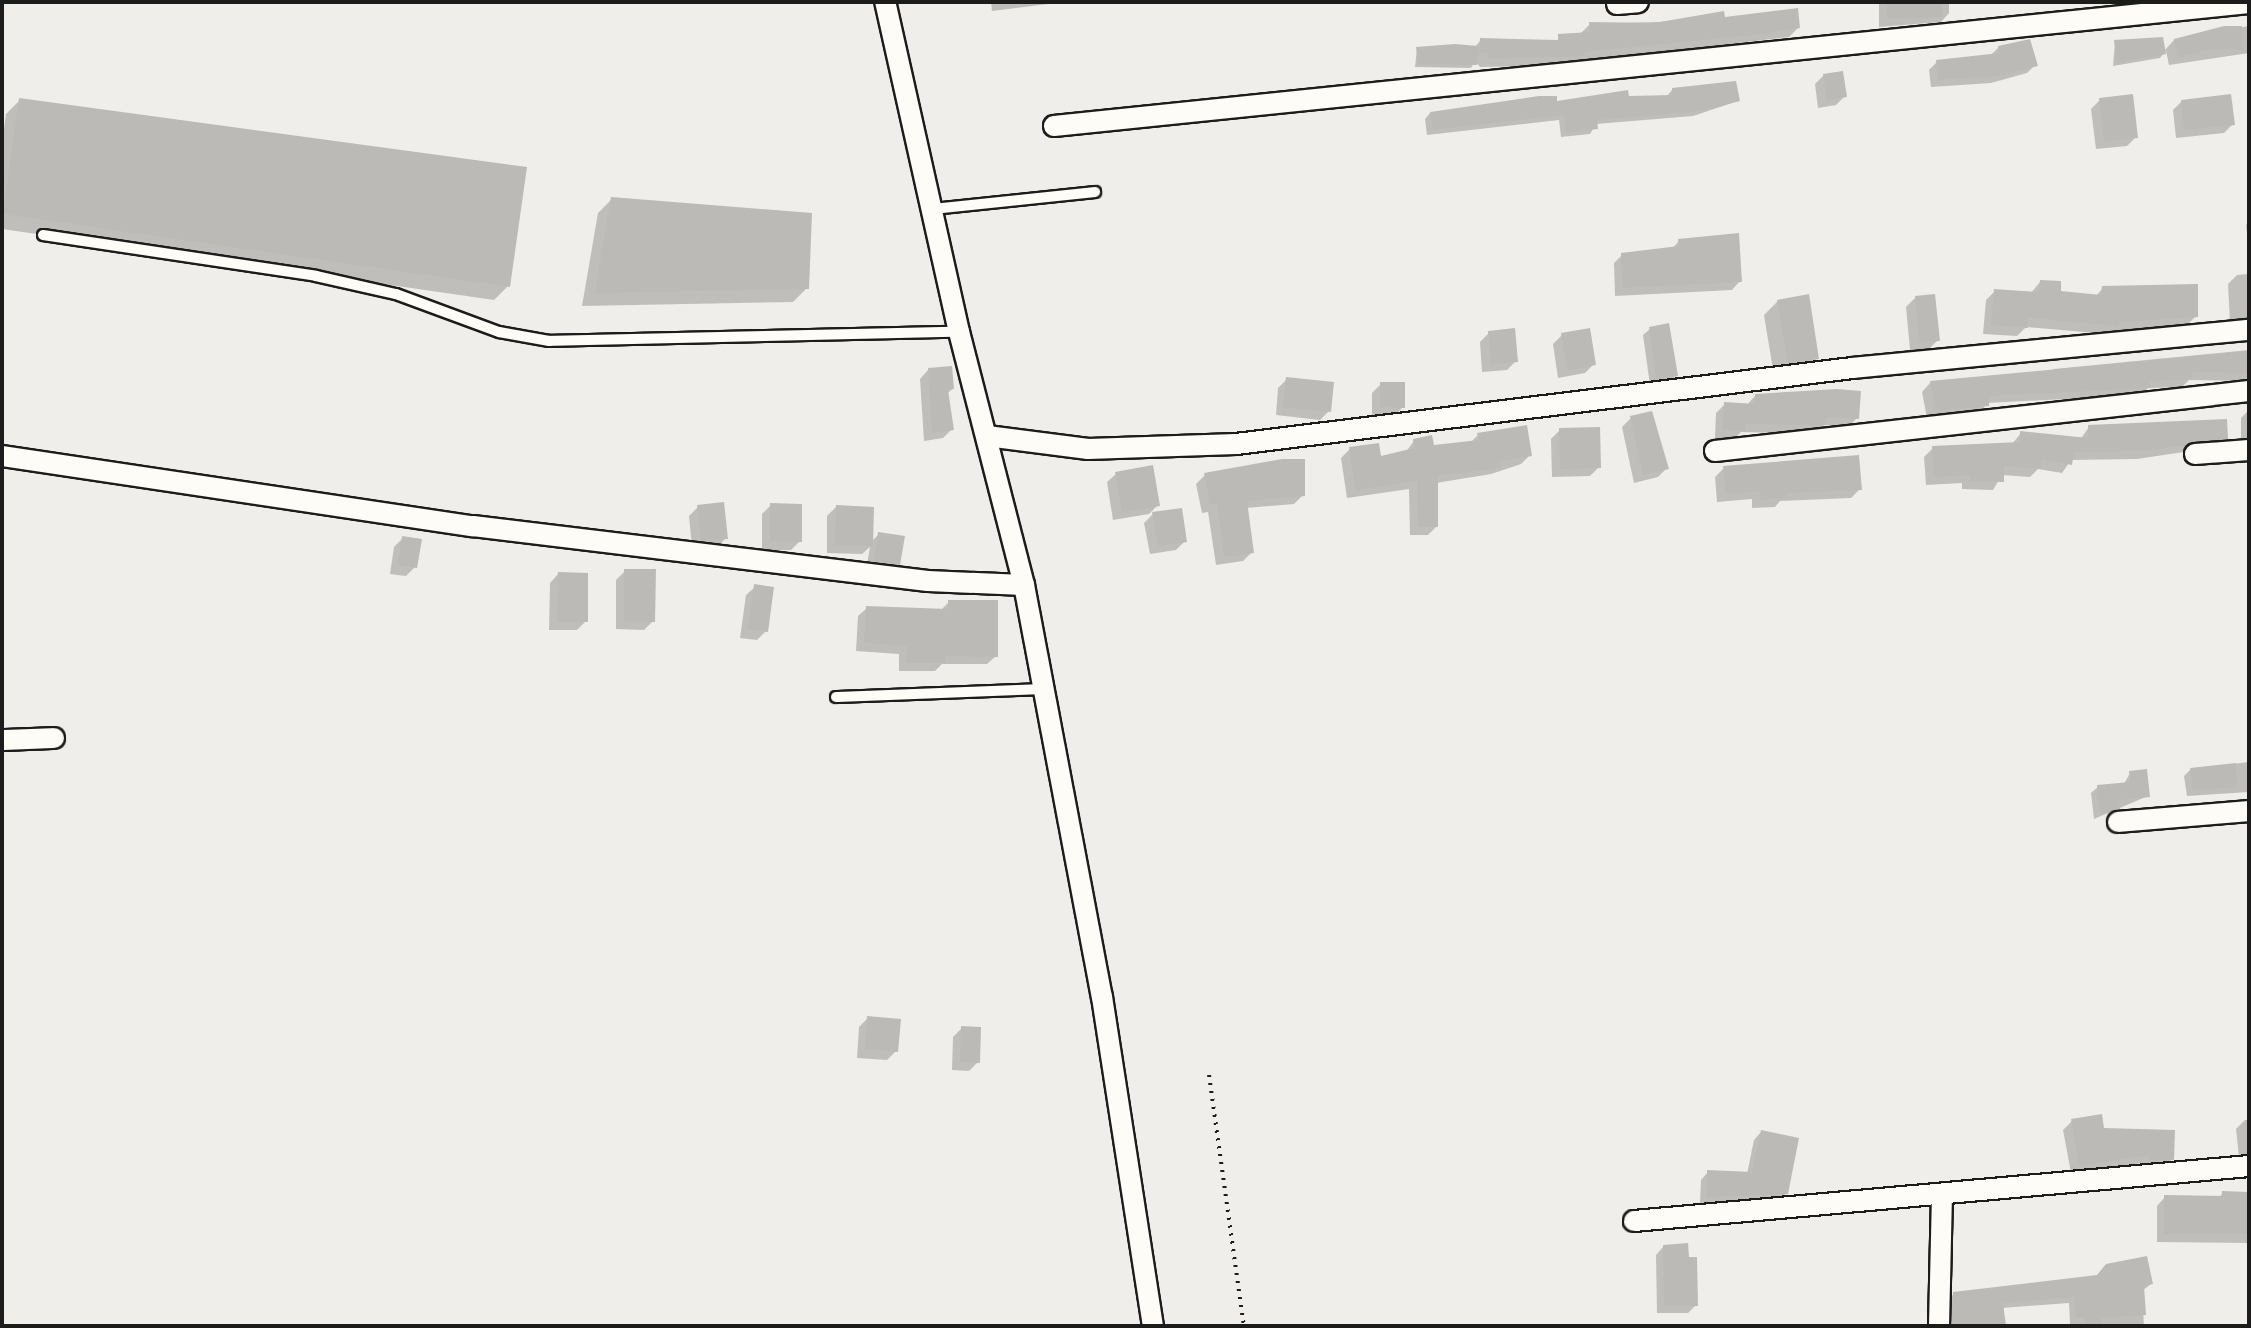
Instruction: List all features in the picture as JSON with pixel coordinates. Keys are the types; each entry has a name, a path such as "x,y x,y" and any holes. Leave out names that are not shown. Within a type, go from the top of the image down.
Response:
{"street":[{"path":"885,2 959,332 1024,585 1047,689 1102,997 1153,1326"},
{"path":"1054,126 2249,3"},
{"path":"987,436 1088,449 1236,444 1852,368 2249,330"},
{"path":"1715,451 1849,440 2249,391"},
{"path":"2195,454 2249,450"},
{"path":"2,456 473,526 928,581 1024,585"},
{"path":"2,740 54,738"},
{"path":"2118,822 2249,811"},
{"path":"1634,1221 1942,1196 2249,1166"},
{"path":"1939,1326 1942,1196"}],"lane":[{"path":"933,209 1095,192"},
{"path":"43,235 316,276 396,294 499,332 549,341 959,332"},
{"path":"836,697 1047,689"}],"path":[{"path":"1209,1075 1244,1326"}],"building":[{"path":"1887,2 1942,2 1942,17 1887,19"},
{"path":"1798,8 1800,28 1762,34 1584,52 1585,56 1488,59 1488,53 1479,52 1480,38 1558,40 1558,34 1590,32 1589,22 1654,23 1724,11 1725,17"},
{"path":"2224,26 2242,26 2242,50 2211,49 2178,57 2174,39"},
{"path":"2163,37 2166,54 2117,63 2114,40"},
{"path":"2030,39 2038,66 2000,76 1938,80 1936,60 2000,53 1998,46"},
{"path":"1478,46 1477,65 1418,64 1416,47"},
{"path":"1843,71 1847,97 1827,100 1823,74"},
{"path":"1736,81 1740,101 1700,111 1597,120 1598,129 1566,133 1564,115 1433,130 1430,112 1539,96 1557,96 1557,101 1628,90 1629,96 1672,95 1672,88"},
{"path":"2133,94 2138,138 2104,141 2099,98"},
{"path":"2231,94 2235,125 2184,130 2181,100"},
{"path":"19,98 527,167 510,287 3,214"},
{"path":"611,197 812,213 809,289 595,293"},
{"path":"1739,233 1742,282 1623,288 1621,253 1679,246 1678,239"},
{"path":"2040,280 2061,281 2061,291 2101,295 2102,286 2198,284 2198,317 2119,322 2119,326 2028,318 2028,328 1991,325 1994,289 2039,292"},
{"path":"1809,294 1819,359 1788,363 1777,300"},
{"path":"1935,294 1940,341 1919,342 1915,296"},
{"path":"1669,323 1678,376 1656,379 1649,327"},
{"path":"1515,328 1518,362 1491,364 1488,331"},
{"path":"1590,328 1596,365 1567,370 1561,333"},
{"path":"2249,351 2249,373 2192,372 2192,379 2150,381 2151,388 1989,396 1989,406 1935,411 1930,381"},
{"path":"952,366 954,389 948,390 954,430 932,433 928,368"},
{"path":"1286,377 1334,382 1331,412 1283,407"},
{"path":"1380,382 1405,382 1405,408 1380,407"},
{"path":"1837,389 1861,391 1859,419 1826,417 1826,425 1745,424 1745,431 1723,430 1724,402 1755,404 1755,394"},
{"path":"1652,411 1669,469 1643,475 1630,416"},
{"path":"2227,419 2228,439 2147,451 2074,452 2072,465 2041,459 2041,469 2004,466 2004,482 1970,481 1970,475 1934,477 1932,446 2020,442 2020,431 2088,438 2088,425"},
{"path":"1527,425 1532,456 1501,461 1502,466 1492,469 1438,476 1438,527 1418,527 1417,481 1355,490 1349,447 1379,443 1381,456 1414,448 1413,439 1432,435 1434,445 1479,440 1477,433"},
{"path":"1600,427 1601,468 1560,469 1559,428"},
{"path":"1859,455 1862,490 1785,493 1786,498 1761,500 1760,491 1726,494 1723,466"},
{"path":"1282,459 1305,459 1305,496 1247,501 1254,553 1224,557 1217,504 1211,505 1204,473"},
{"path":"1153,465 1160,506 1122,512 1115,472"},
{"path":"724,502 728,539 701,540 697,505"},
{"path":"770,503 802,504 802,542 770,541"},
{"path":"836,505 874,507 873,546 835,545"},
{"path":"1182,508 1187,542 1158,546 1152,512"},
{"path":"878,532 905,536 900,565 874,561"},
{"path":"402,536 422,539 417,568 398,565"},
{"path":"624,569 656,569 655,622 624,621"},
{"path":"558,572 588,573 588,622 557,622"},
{"path":"754,584 774,587 768,632 748,630"},
{"path":"948,600 998,600 998,657 945,656 945,663 907,663 907,646 864,643 866,606 948,609"},
{"path":"2236,763 2237,787 2193,790 2190,768"},
{"path":"2147,769 2150,797 2119,800 2120,809 2100,814 2097,785 2130,782 2129,771"},
{"path":"867,1016 901,1019 898,1052 865,1049"},
{"path":"961,1026 981,1027 980,1063 960,1062"},
{"path":"2102,1114 2104,1128 2175,1130 2174,1160 2149,1160 2150,1155 2079,1166 2071,1119"},
{"path":"1761,1130 1799,1138 1788,1194 1707,1197 1707,1170 1752,1172"},
{"path":"2222,1191 2249,1192 2249,1233 2164,1234 2164,1195 2222,1196"},
{"path":"1688,1243 1689,1257 1697,1257 1698,1306 1664,1306 1663,1245"},
{"path":"2147,1256 2153,1284 2144,1286 2146,1315 2101,1318 2101,1326 2085,1326 2085,1318 2076,1318 2075,1297 2003,1303 2006,1326 1952,1326 1953,1292 2097,1275 2106,1264"}]}
